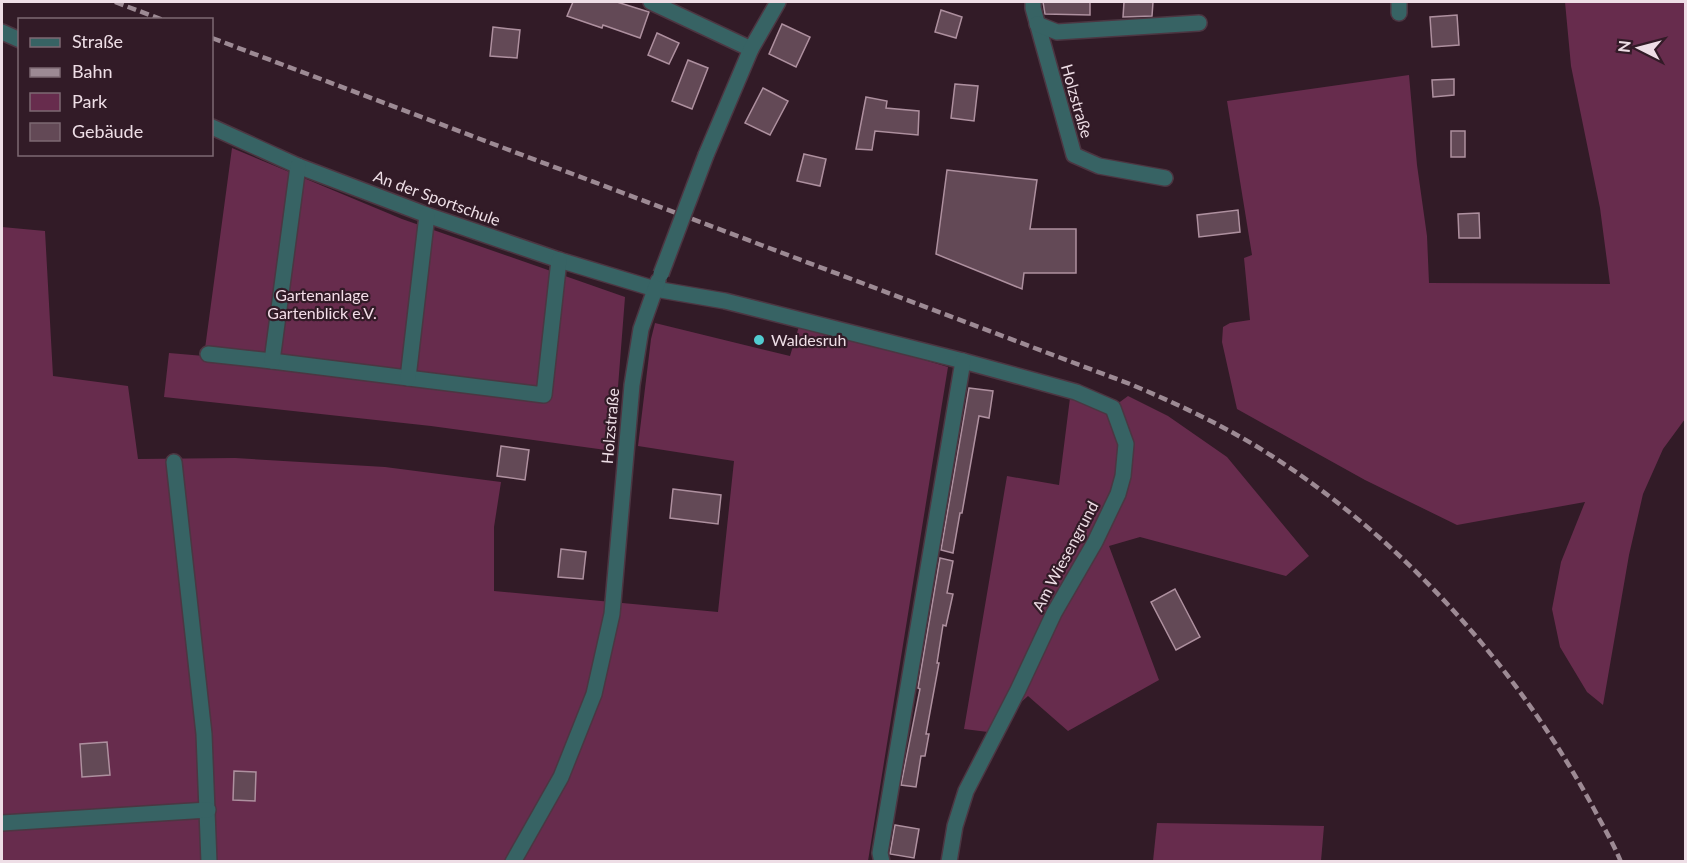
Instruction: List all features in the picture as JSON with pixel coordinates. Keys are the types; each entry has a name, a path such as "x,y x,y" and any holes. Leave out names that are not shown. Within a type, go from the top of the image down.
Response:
{"street":[{"path":"651,2 751,49"},
{"name":"Holzstraße","path":"513,861 561,777 594,694 612,614 632,385 640,329 706,155 751,49 778,2"},
{"name":"Holzstraße","path":"1033,2 1037,24 1074,155 1099,166 1165,178"},
{"path":"1037,24 1057,32 1199,23"},
{"path":"2,32 18,39"},
{"name":"An der Sportschule","path":"213,127 298,166 427,215 559,260 655,289"},
{"path":"272,361 298,166"},
{"path":"408,378 427,215"},
{"path":"208,354 544,395 559,260"},
{"name":"Am Wiesengrund","path":"655,289 725,301 963,361 1076,392 1113,408 1126,444 1123,476 1118,494 1095,542 1054,613 1018,690 966,791 955,826 949,861"},
{"path":"882,861 880,853 963,361"},
{"path":"174,462 204,734 209,861"},
{"path":"2,823 208,810"}],"green space":[{"path":"1565,2 1685,2 1685,419 1663,449 1643,494 1629,555 1603,705 1587,692 1560,647 1552,609 1561,562 1585,502 1457,525 1365,480 1237,409 1222,342 1223,327 1230,323 1250,320 1244,258 1252,255 1227,101 1409,75 1417,165 1427,236 1429,283 1610,284 1600,208 1571,66"},
{"name":"Gartenanlage Gartenblick e.V.","path":"232,148 402,219 625,297 613,451 431,426 164,397 169,353 204,356"},
{"path":"2,227 45,231 53,376 128,386 138,459 235,458 385,467 501,482 494,527 494,591 718,612 734,461 638,446 655,323 790,356 800,323 948,367 868,861 2,861"},
{"path":"1128,396 1168,416 1227,457 1309,556 1286,576 1140,537 1109,546 1159,680 1068,731 1028,696 988,732 964,729 1007,476 1059,485 1070,398 1105,413"},
{"path":"1157,823 1324,826 1321,861 1153,861"}],"building":[{"path":"573,2 617,2 649,12 640,38 567,16"},
{"path":"1043,2 1090,2 1090,15 1045,14"},
{"path":"1124,2 1153,2 1152,16 1123,17"},
{"path":"941,10 962,17 956,38 935,32"},
{"path":"1457,15 1459,45 1432,47 1430,17"},
{"path":"782,24 810,37 796,67 769,54"},
{"path":"493,27 520,30 517,58 490,56"},
{"path":"657,33 679,43 669,64 648,55"},
{"path":"688,60 708,68 692,109 672,101"},
{"path":"1454,79 1454,95 1433,97 1432,80"},
{"path":"955,84 978,86 974,121 951,118"},
{"path":"763,88 788,101 770,135 745,123"},
{"path":"866,97 887,101 886,108 919,111 918,135 875,131 872,150 856,149"},
{"path":"1451,131 1465,131 1465,157 1451,157"},
{"path":"804,154 826,159 820,186 797,181"},
{"path":"947,170 1037,180 1030,229 1076,229 1076,273 1024,273 1022,289 936,254"},
{"path":"1238,210 1240,232 1199,237 1197,215"},
{"path":"1479,213 1480,238 1459,238 1458,214"},
{"path":"969,388 993,391 989,418 979,416 953,553 941,550"},
{"path":"501,446 529,450 525,480 497,476"},
{"path":"673,489 721,495 718,524 670,518"},
{"path":"561,549 586,552 583,579 558,577"},
{"path":"940,558 953,561 947,593 953,594 946,626 943,625 937,663 939,663 926,734 929,734 925,756 921,756 916,787 901,785 920,689 918,688"},
{"path":"1175,589 1200,637 1176,650 1151,602"},
{"path":"107,742 110,775 82,777 80,744"},
{"path":"234,771 256,772 255,801 233,800"},
{"path":"895,825 919,829 914,858 890,854"}],"railway":[{"path":"115,2 158,18"},
{"path":"213,38 1130,384 1194,413 1256,446 1308,481 1358,519 1449,605 1490,653 1528,703 1563,755 1621,862"}],"place":[{"name":"Waldesruh","path":"759,340"}]}
